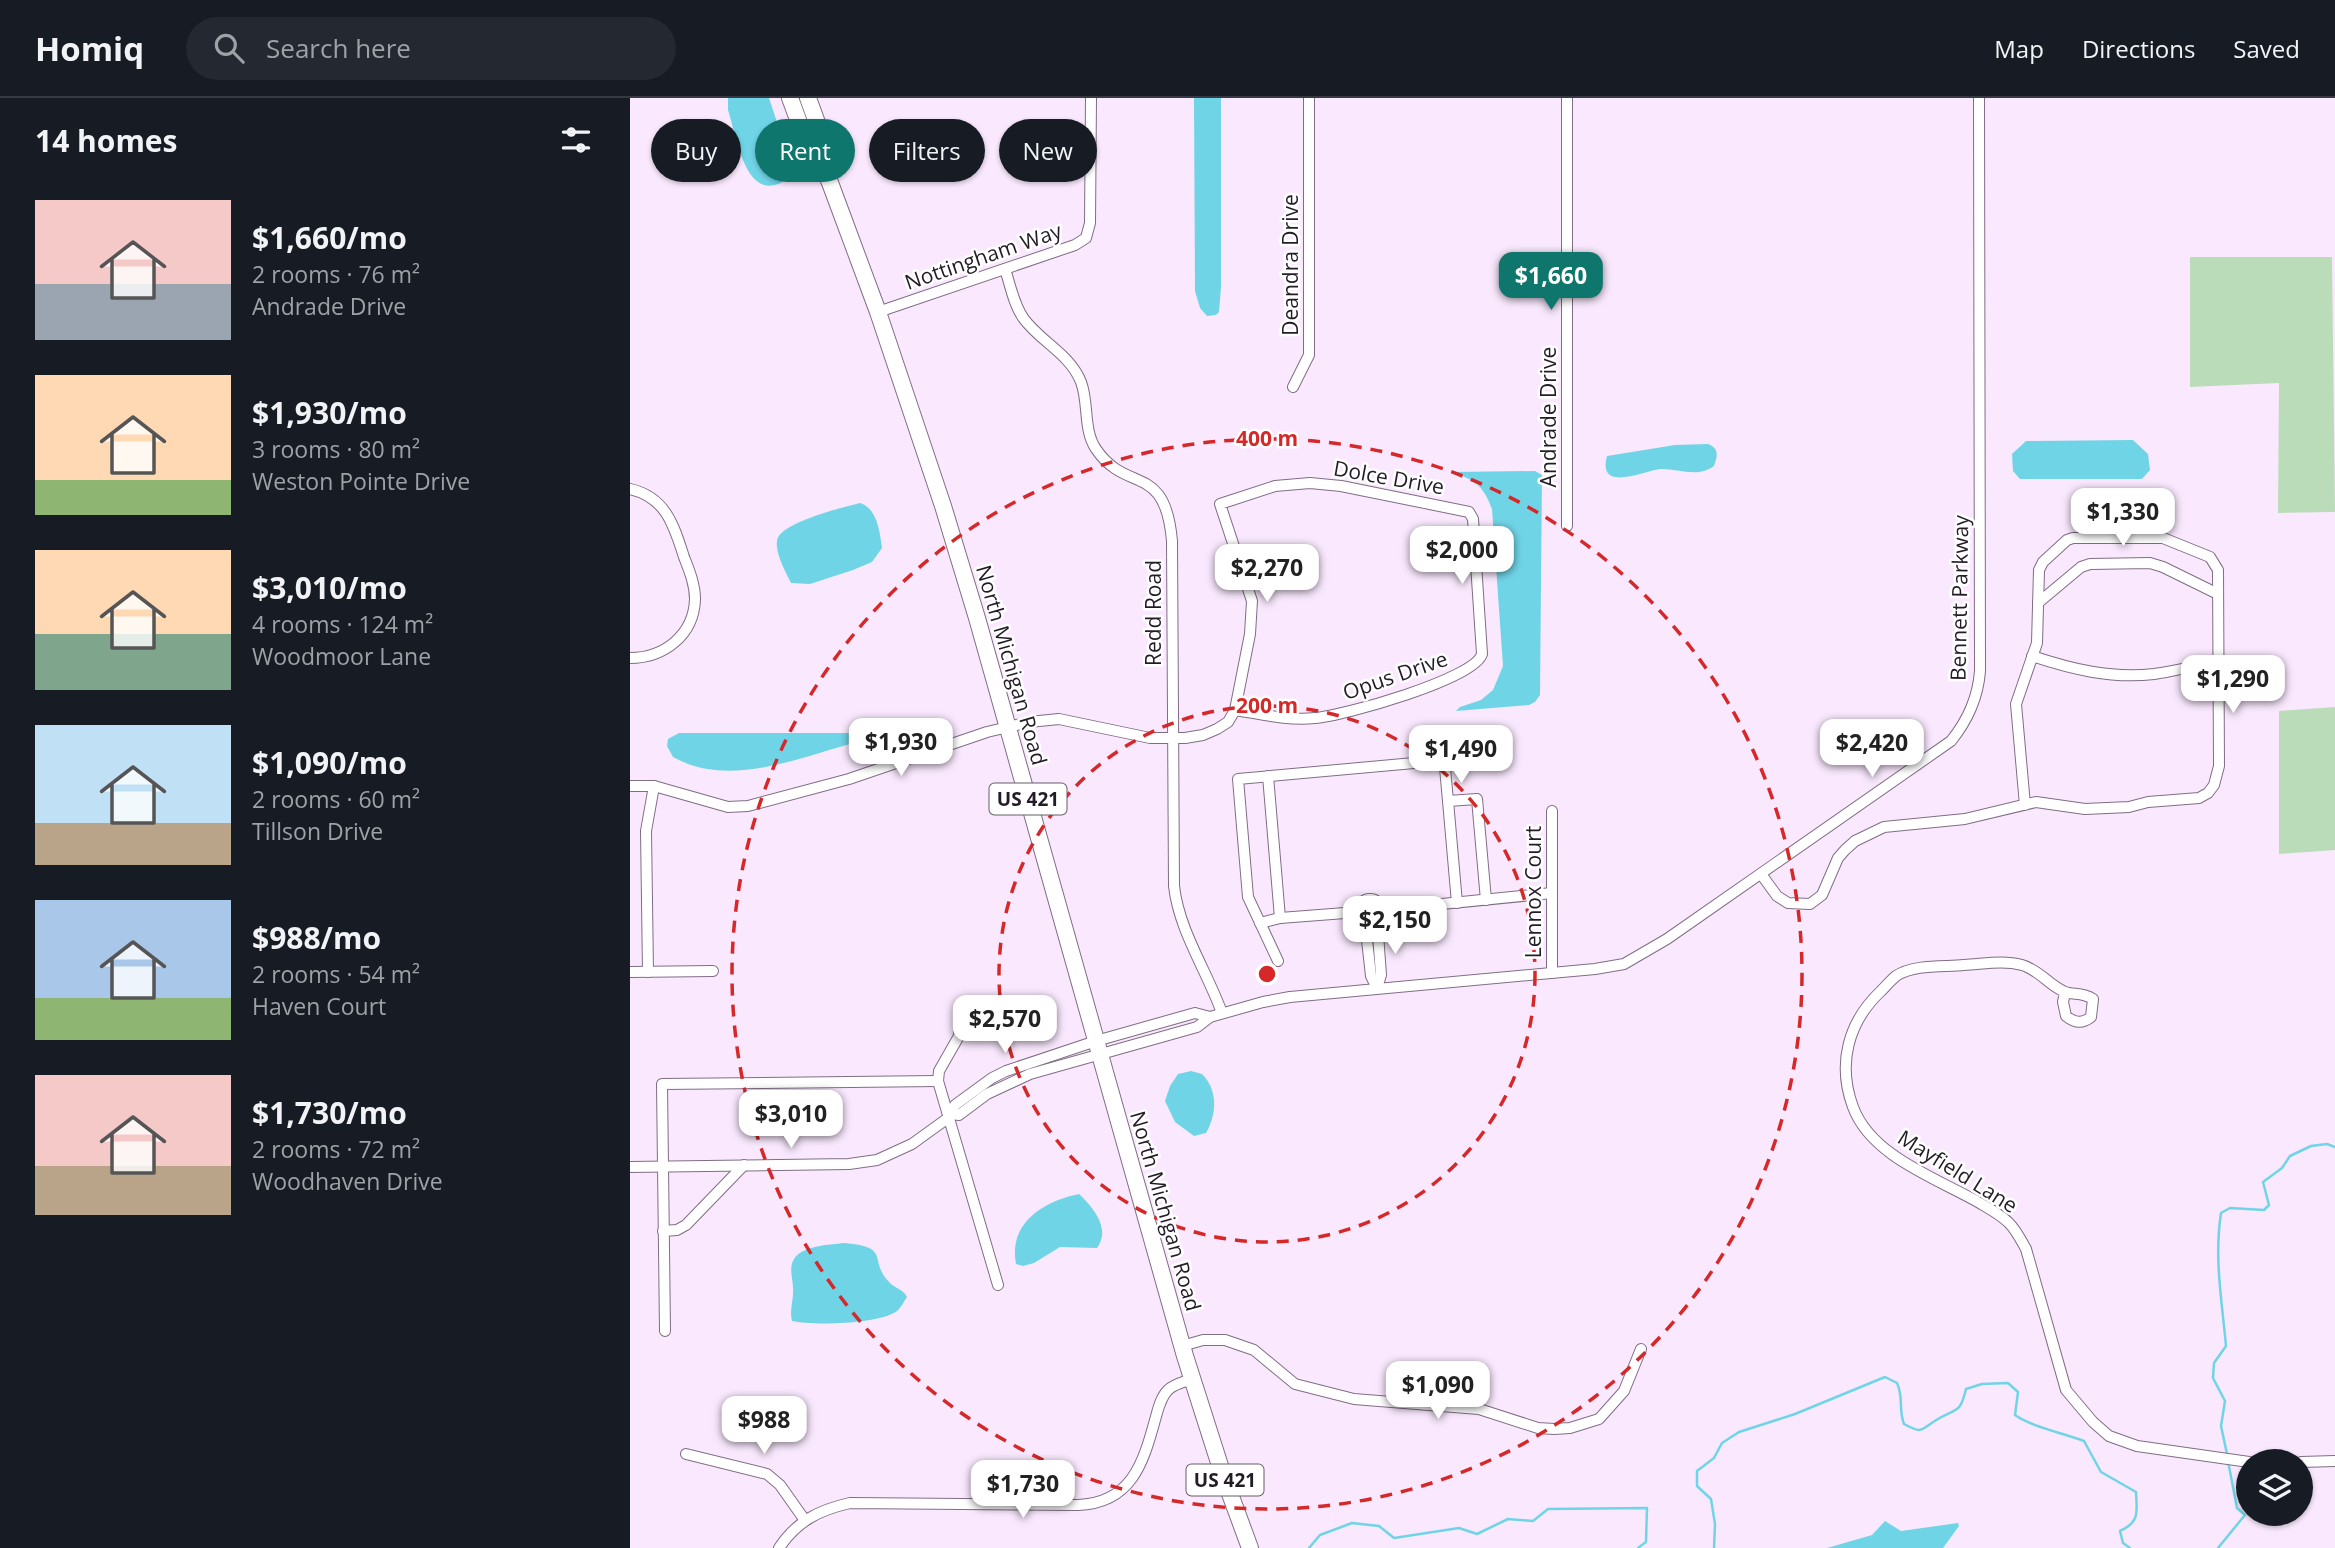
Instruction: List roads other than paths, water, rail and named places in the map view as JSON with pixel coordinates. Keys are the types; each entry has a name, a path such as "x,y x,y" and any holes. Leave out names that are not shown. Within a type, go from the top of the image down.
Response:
{"main road":[{"name":"North Michigan Road","path":"790,98 798,119"},
{"name":"North Michigan Road","path":"808,98 816,119"},
{"name":"North Michigan Road","path":"829,182 878,312 943,506 1182,1346 1202,1412 1250,1548"}],"street":[{"name":"Nottingham Way","path":"878,312 1075,245 1086,238 1090,223 1091,98"},
{"name":"Deandra Drive","path":"1293,387 1309,355 1309,98"},
{"name":"Andrade Drive","path":"1567,98 1567,526"},
{"name":"Bennett Parkway","path":"630,1167 849,1164 877,1160 912,1144 949,1116 959,1115 987,1094 1030,1074 1098,1048 1198,1027 1210,1017 1222,1013 1290,997 1595,969 1624,964 1667,939 1942,749 1965,722 1976,697 1980,671 1979,98"},
{"name":"Redd Road","path":"1005,269 1023,318 1069,362 1081,382 1093,445 1109,466 1148,484 1160,495 1168,510 1172,541 1175,899 1181,920 1222,1013"},
{"name":"Dolce Drive","path":"1235,710 1250,634 1252,601 1220,503 1275,486 1310,483 1341,486 1469,512 1474,533 1482,654 1480,660"},
{"path":"630,489 655,500 669,516 693,585 694,607 690,622 679,638 663,651 630,659"},
{"path":"1761,874 1777,896 1788,903 1810,904 1822,895 1838,858 1855,841 1884,827 1965,819 2036,803 2085,809 2129,807 2148,802 2199,798 2208,793 2218,776 2219,765 2218,570 2210,557 2163,538 2073,538 2067,540 2043,562 2039,570 2037,643 2016,704 2025,805"},
{"path":"2038,603 2081,567 2090,564 2150,563 2163,566 2218,594"},
{"path":"2032,656 2067,668 2103,674 2151,674 2217,661"},
{"name":"Opus Drive","path":"1235,710 1296,719 1314,719 1353,712 1461,674 1480,660"},
{"path":"630,786 654,786 718,805 748,806 849,779 1008,727 1059,719 1128,735 1173,738 1203,736 1228,722 1235,710"},
{"path":"1278,961 1248,897 1238,779 1436,761 1445,768 1457,903"},
{"path":"1268,776 1280,918"},
{"path":"648,972 646,831 654,786"},
{"path":"1448,801 1477,799 1486,900"},
{"name":"Lennox Court","path":"1552,811 1552,973"},
{"path":"1382,910 1552,893"},
{"path":"1377,988 1371,976 1365,922 1358,912 1360,904 1369,898 1377,900 1382,910"},
{"path":"1377,988 1381,975 1377,920 1382,910"},
{"path":"1260,923 1280,918 1358,912"},
{"path":"1365,922 1377,920"},
{"name":"Mayfield Lane","path":"2065,992 2033,970 2007,962 1912,970 1896,976 1870,1001 1849,1036 1846,1076 1854,1110 1874,1141 1918,1171 1943,1182 2007,1220 2017,1232 2026,1249 2066,1390 2093,1422 2109,1436 2137,1446 2236,1461"},
{"path":"630,972 713,971"},
{"path":"961,1019 959,1036 939,1071 938,1081 998,1284"},
{"path":"665,1331 662,1084 938,1081"},
{"path":"663,1231 677,1230 685,1225 744,1166"},
{"path":"1182,1346 1203,1340 1225,1340 1254,1350 1295,1384 1354,1399 1479,1409 1538,1428 1554,1429 1570,1428 1599,1419 1624,1391 1641,1349"},
{"path":"779,1548 804,1519 828,1508 864,1502 1078,1506 1099,1502 1120,1490 1142,1463 1165,1393 1175,1385 1192,1379"},
{"path":"686,1454 767,1474 780,1485 804,1519"},
{"path":"2313,1462 2335,1461"}],"water":[{"path":"728,98 769,98 776,119 755,119 755,180 741,154 741,119 731,119"},
{"path":"1194,98 1221,98 1221,287 1219,312 1207,316 1200,308 1195,291"},
{"path":"759,182 781,182 778,184 765,185"},
{"path":"2133,440 2148,454 2150,470 2142,479 2020,479 2013,471 2012,454 2026,441"},
{"path":"1708,444 1716,450 1716,459 1714,466 1702,472 1661,469 1615,477 1609,474 1606,468 1607,456 1675,445"},
{"path":"1535,471 1542,475 1540,695 1529,705 1456,711 1481,700 1493,690 1503,666 1492,509 1477,485 1451,472"},
{"path":"860,503 874,515 880,535 882,548 872,562 810,584 791,583 778,551 777,541 780,534 799,522"},
{"path":"679,733 863,733 857,742 789,762 741,770 718,770 695,766 673,757 667,746 668,739"},
{"path":"1191,1071 1202,1074 1207,1080 1214,1102 1210,1126 1206,1133 1194,1136 1175,1122 1165,1101 1178,1074"},
{"path":"1079,1194 1099,1219 1102,1234 1097,1248 1060,1247 1034,1263 1023,1266 1016,1264 1018,1237 1031,1216 1053,1202"},
{"path":"844,1243 874,1251 883,1275 907,1297 901,1306 888,1315 862,1321 792,1321 793,1261 809,1249"},
{"path":"1885,1521 1901,1531 1958,1523 1959,1526 1943,1548 1827,1548 1872,1535"}],"waterway":[{"path":"2227,1454 2221,1426 2225,1401 2213,1378 2214,1363 2226,1346 2218,1263 2221,1213 2230,1208 2264,1210 2269,1205 2263,1182 2282,1168 2290,1156 2311,1146 2327,1144 2335,1147"},
{"path":"1714,1548 1715,1524 1711,1499 1697,1486 1697,1471 1714,1458 1722,1443 1739,1432 1795,1414 1885,1377 1897,1383 1904,1424 1919,1430 1957,1409 1966,1389 1982,1384 2008,1383 2018,1392 2015,1415 2084,1441 2101,1472 2136,1492 2136,1516 2131,1524 2120,1531 2123,1543 2130,1548"},
{"path":"2218,1548 2245,1515 2237,1508 2228,1461"},
{"path":"1309,1548 1320,1535 1352,1523 1379,1526 1394,1538 1459,1528 1477,1534 1508,1519 1533,1521 1548,1509 1647,1508 1646,1542 1638,1548"}]}
